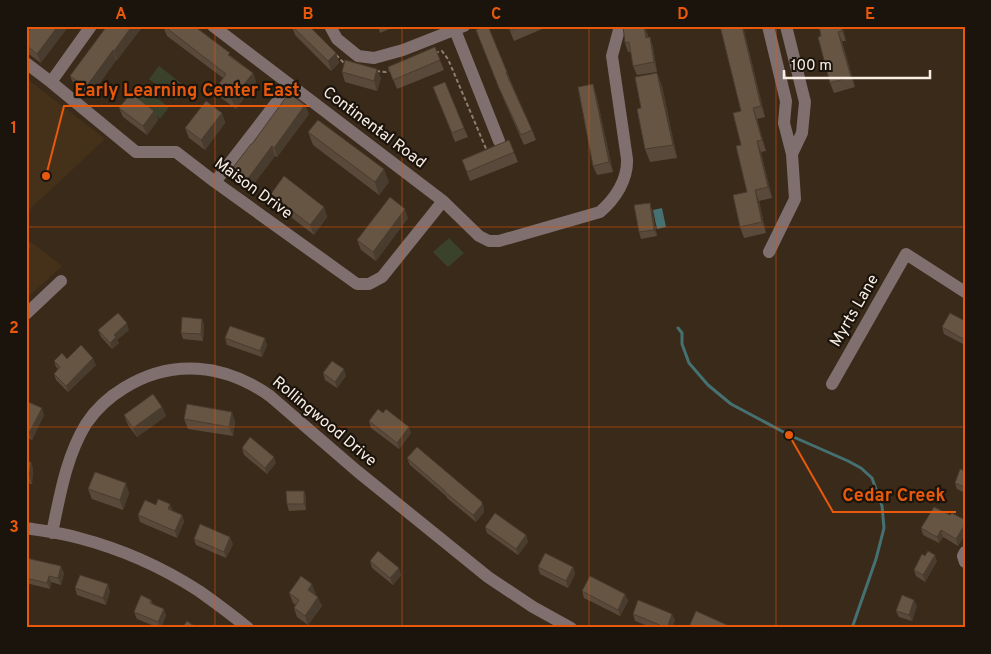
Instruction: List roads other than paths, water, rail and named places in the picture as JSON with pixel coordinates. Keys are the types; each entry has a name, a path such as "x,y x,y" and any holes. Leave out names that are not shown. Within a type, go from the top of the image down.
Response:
{"street":[{"path":"51,82 91,26"},
{"name":"Continental Road","path":"213,26 443,201 479,236 489,241 499,242 600,212 610,203 622,183 627,169 612,56 620,26"},
{"path":"330,26 337,39 358,56 374,58 403,50 459,28 496,145"},
{"path":"768,26 786,101 784,123 792,154 795,199 769,252"},
{"path":"786,26 805,102 802,132 792,154"},
{"name":"Maison Drive","path":"26,63 136,152 176,152 357,284 369,284 382,277 443,201"},
{"path":"215,182 290,85"},
{"name":"Myrts Lane","path":"832,384 906,254 965,292"},
{"path":"26,314 60,282"},
{"name":"Rollingwood Drive","path":"52,533 62,484 69,461 78,439 99,407 131,383 150,374 169,369 186,368 214,371 260,388 365,477 488,577 533,607 571,628"},
{"path":"26,528 100,544 137,558 161,569 199,591 248,628"},
{"path":"965,552 963,556 965,562"}],"water":[{"path":"662,208 666,227 657,229 653,210"}],"waterway":[{"path":"678,328 682,333 682,344 689,363 708,385 731,404 789,435 848,461 861,468 872,478 882,506 884,528 876,559 852,628"}],"place":[{"name":"Early Learning Center East","path":"46,176"},
{"name":"Cedar Creek","path":"789,435"}]}
